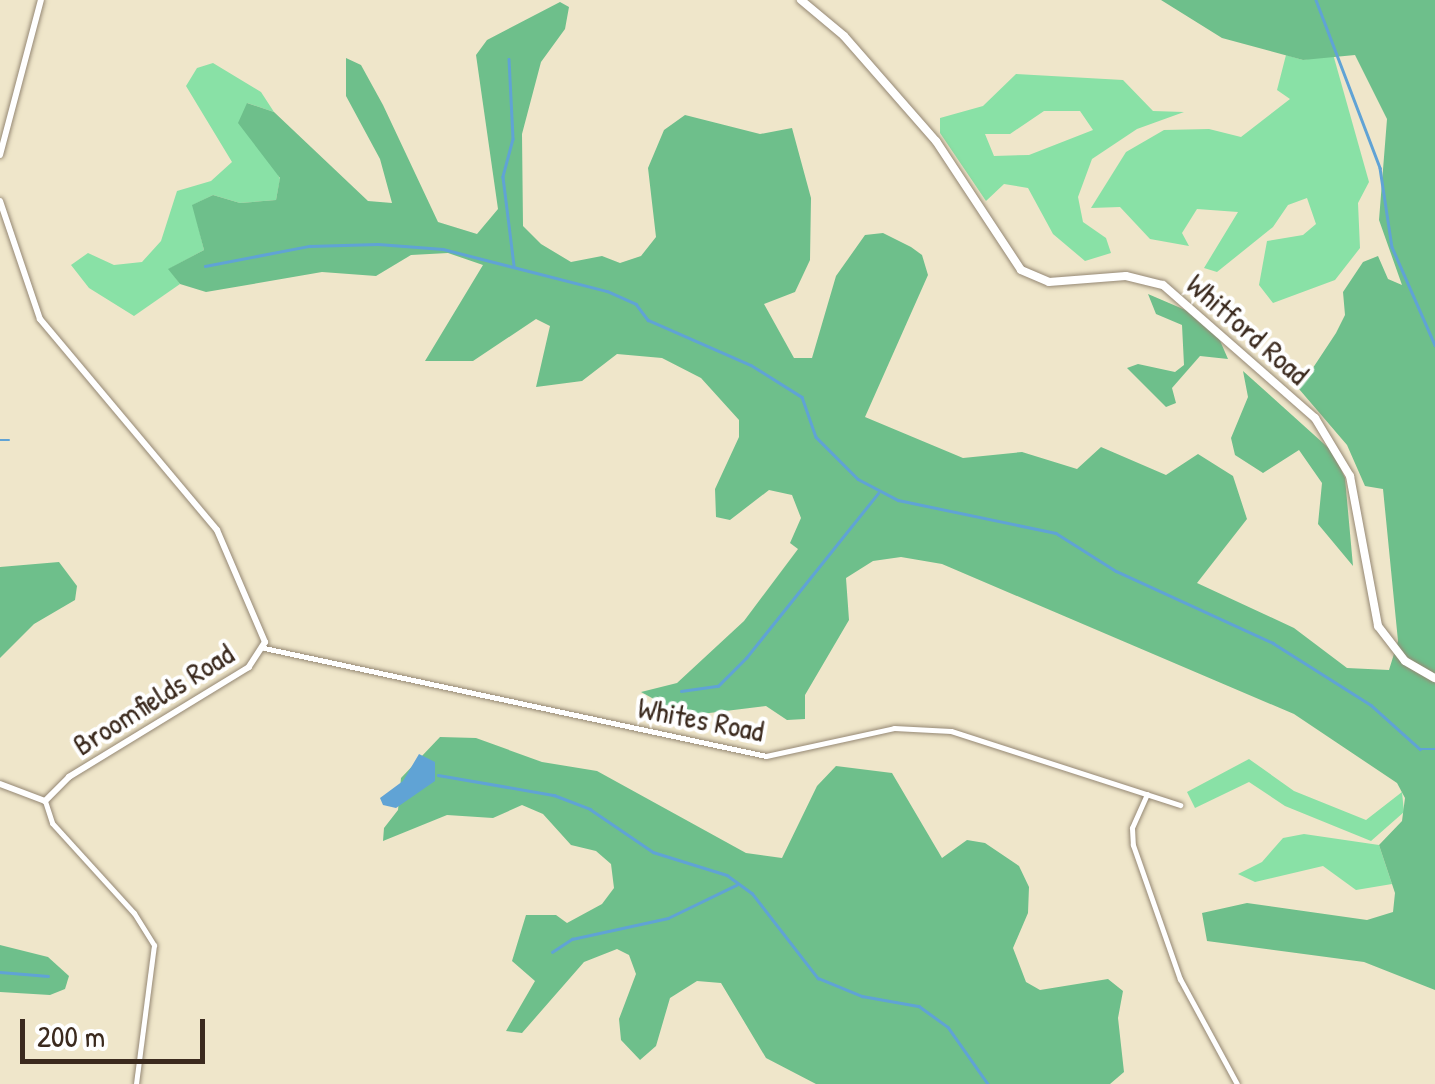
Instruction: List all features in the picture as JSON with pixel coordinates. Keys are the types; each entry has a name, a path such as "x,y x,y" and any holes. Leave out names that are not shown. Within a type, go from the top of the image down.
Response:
{"main road":[{"name":"Whitford Road","path":"801,0 844,36 936,140 1021,270 1049,282 1126,276 1164,286 1315,418 1350,476 1378,626 1405,662 1435,678"}],"street":[{"path":"0,155 41,0"},
{"name":"Broomfields Road","path":"0,201 40,319 217,530 258,618 264,648 249,667 69,777 45,801"},
{"name":"Whites Road","path":"264,648 766,756 904,727 951,731 1180,805"},
{"path":"0,784 45,801 52,822 134,913 154,945 136,1084"},
{"path":"1147,794 1132,828 1133,844 1180,979 1237,1084"}],"green space":[{"path":"1161,0 1435,0 1435,990 1364,962 1207,941 1202,913 1247,903 1367,920 1393,912 1395,893 1379,845 1402,821 1405,798 1397,783 1294,714 942,564 901,557 873,561 846,578 849,620 805,695 805,719 787,720 766,706 685,716 641,692 677,683 744,621 798,549 790,543 801,518 792,495 769,490 730,520 716,517 715,489 739,437 739,420 701,378 662,358 617,354 582,381 536,387 550,326 536,319 473,361 425,361 483,265 448,253 411,255 376,276 322,272 206,292 180,284 168,269 204,250 192,205 213,195 240,203 276,200 280,178 238,123 247,103 274,112 368,201 392,203 380,159 346,96 346,58 361,65 438,222 477,234 498,209 476,55 487,40 560,2 569,7 565,29 541,62 522,134 523,226 541,244 571,262 602,256 620,263 641,256 656,237 648,168 664,130 685,115 760,134 792,128 811,198 810,260 795,292 764,304 794,358 812,358 836,276 865,235 883,233 911,247 922,255 928,275 865,417 963,458 1022,452 1077,469 1101,447 1166,475 1198,454 1233,476 1247,519 1197,583 1294,628 1347,668 1389,670 1398,641 1383,489 1365,486 1347,445 1299,389 1336,333 1345,315 1343,292 1363,262 1378,256 1388,279 1402,285 1379,220 1387,119 1355,55 1303,60 1222,38"},
{"path":"1333,54 1369,182 1358,203 1360,248 1335,280 1273,303 1259,285 1267,241 1303,235 1316,224 1307,198 1288,205 1273,227 1217,272 1204,268 1238,212 1197,209 1182,233 1189,246 1150,239 1120,207 1091,208 1126,152 1164,130 1209,129 1241,137 1290,99 1277,90 1286,55 1303,60"},
{"path":"213,63 261,92 274,112 247,103 280,179 276,200 240,203 213,195 193,205 204,250 169,269 180,284 134,316 89,288 71,265 88,253 114,265 142,262 161,241 177,191 211,181 232,162 186,86 197,68"},
{"path":"1016,74 1123,80 1153,111 1184,112 1137,129 1092,159 1078,197 1083,222 1106,238 1111,253 1085,261 1053,234 1028,188 1004,184 986,201 940,133 940,118 983,106","holes":["1044,111 1080,111 1093,130 1029,155 994,156 985,134 1010,134"]},
{"path":"1148,294 1197,315 1218,336 1228,359 1200,356 1172,388 1176,403 1166,407 1127,368 1138,364 1175,372 1184,365 1182,325 1156,314"},
{"path":"1243,371 1333,452 1345,478 1353,566 1318,524 1322,483 1299,450 1263,473 1235,455 1231,438 1248,397"},
{"path":"59,562 77,586 75,600 34,624 0,658 0,567"},
{"path":"440,737 476,738 542,762 597,771 746,853 782,858 817,786 836,766 892,773 942,858 967,840 985,843 1019,866 1029,887 1028,913 1013,948 1026,982 1040,990 1108,979 1123,991 1118,1018 1124,1072 1110,1084 816,1084 766,1058 721,983 697,981 670,998 656,1046 640,1060 621,1040 619,1019 636,974 629,955 617,949 584,962 522,1033 506,1031 535,981 512,961 526,915 556,915 567,923 602,904 614,888 611,864 596,851 571,845 543,814 522,805 493,818 447,815 383,841 384,828 398,810 401,778"},
{"path":"1249,759 1294,791 1366,820 1402,792 1404,812 1371,841 1285,806 1249,782 1195,808 1187,792"},
{"path":"1304,834 1379,845 1392,884 1356,890 1323,866 1255,882 1238,874 1262,862 1283,838"},
{"path":"0,945 48,957 69,976 65,989 50,995 0,992"}],"water":[{"path":"419,754 435,762 435,781 396,808 383,805 380,798 403,781"}],"waterway":[{"path":"1316,0 1380,168 1392,247 1435,345"},
{"path":"509,59 513,139 503,177 514,265"},
{"path":"205,266 309,246 378,244 443,249 607,291 636,304 648,320 751,365 802,397 816,437 858,479 898,500 1056,533 1116,571 1273,643 1371,705 1420,749 1435,749"},
{"path":"0,440 9,440"},
{"path":"681,691 718,686 746,658 878,493"},
{"path":"438,775 554,795 590,809 653,852 727,875 752,893 818,978 862,996 919,1006 948,1027 988,1084"},
{"path":"552,952 572,939 668,918 736,885"},
{"path":"0,972 48,976"}]}
